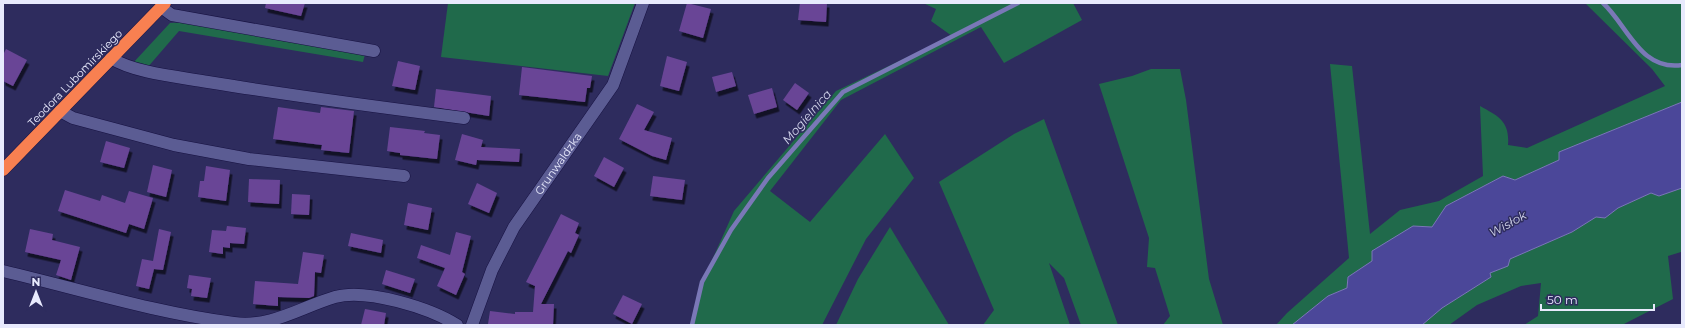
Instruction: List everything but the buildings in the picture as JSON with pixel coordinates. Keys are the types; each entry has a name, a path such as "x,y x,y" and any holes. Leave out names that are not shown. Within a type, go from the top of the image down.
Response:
{"highway":[{"name":"Teodora Lubomirskiego","path":"3,170 163,5"}],"street":[{"name":"Grunwaldzka","path":"472,325 492,270 514,227 613,85 643,3"},
{"path":"163,5 172,15 374,51"},
{"path":"111,58 123,66 181,78 289,96 464,118"},
{"path":"60,112 73,118 174,145 256,160 404,176"},
{"path":"3,271 157,308 234,323 255,324 270,321 336,297 354,294 374,296 424,309 457,325"}],"green space":[{"path":"448,3 635,3 608,76 441,57"},
{"path":"923,3 1073,3 1082,20 1004,63 981,27 841,100 770,191 810,222 885,134 914,178 866,239 822,325 691,325 700,287 734,211 836,91 952,36 931,21 936,9"},
{"path":"1585,3 1682,3 1682,102 1559,152 1559,160 1515,180 1503,176 1446,206 1432,227 1413,226 1372,261 1348,277 1347,288 1328,296 1292,325 1276,325 1287,313 1349,258 1330,64 1352,66 1370,234 1400,210 1439,201 1483,176 1480,106 1502,120 1507,130 1508,145 1527,148 1665,86 1652,69"},
{"path":"188,22 365,54 363,62 179,31 147,68 133,63 170,23"},
{"path":"1151,69 1180,69 1186,100 1209,279 1223,325 1163,325 1170,316 1155,268 1147,267 1149,238 1099,84 1132,76"},
{"path":"1044,119 1118,325 1081,325 1064,278 1049,263 1070,325 983,325 994,310 939,182 1014,134"},
{"path":"1682,188 1682,259 1681,252 1668,256 1673,299 1622,325 1524,325 1538,316 1541,283 1521,286 1477,305 1449,325 1422,325 1442,308 1491,277 1490,273 1507,266 1510,259 1572,232 1596,217 1605,218 1618,208 1651,193 1659,196"},
{"path":"890,227 949,325 836,325 858,279"}],"water":[{"name":"Wisłok","path":"1682,102 1682,188 1659,196 1651,193 1618,208 1605,218 1596,217 1572,232 1510,259 1508,266 1490,273 1491,277 1442,308 1422,325 1292,325 1328,296 1347,288 1348,277 1372,261 1372,251 1413,226 1432,227 1446,206 1503,176 1515,180 1559,160 1559,152"}],"waterway":[{"name":"Mogielnica","path":"692,325 702,282 731,230 768,178 843,92 1018,3"},
{"name":"Mogielnica","path":"1603,3 1636,45 1645,54 1655,61 1668,65 1682,65"}]}
